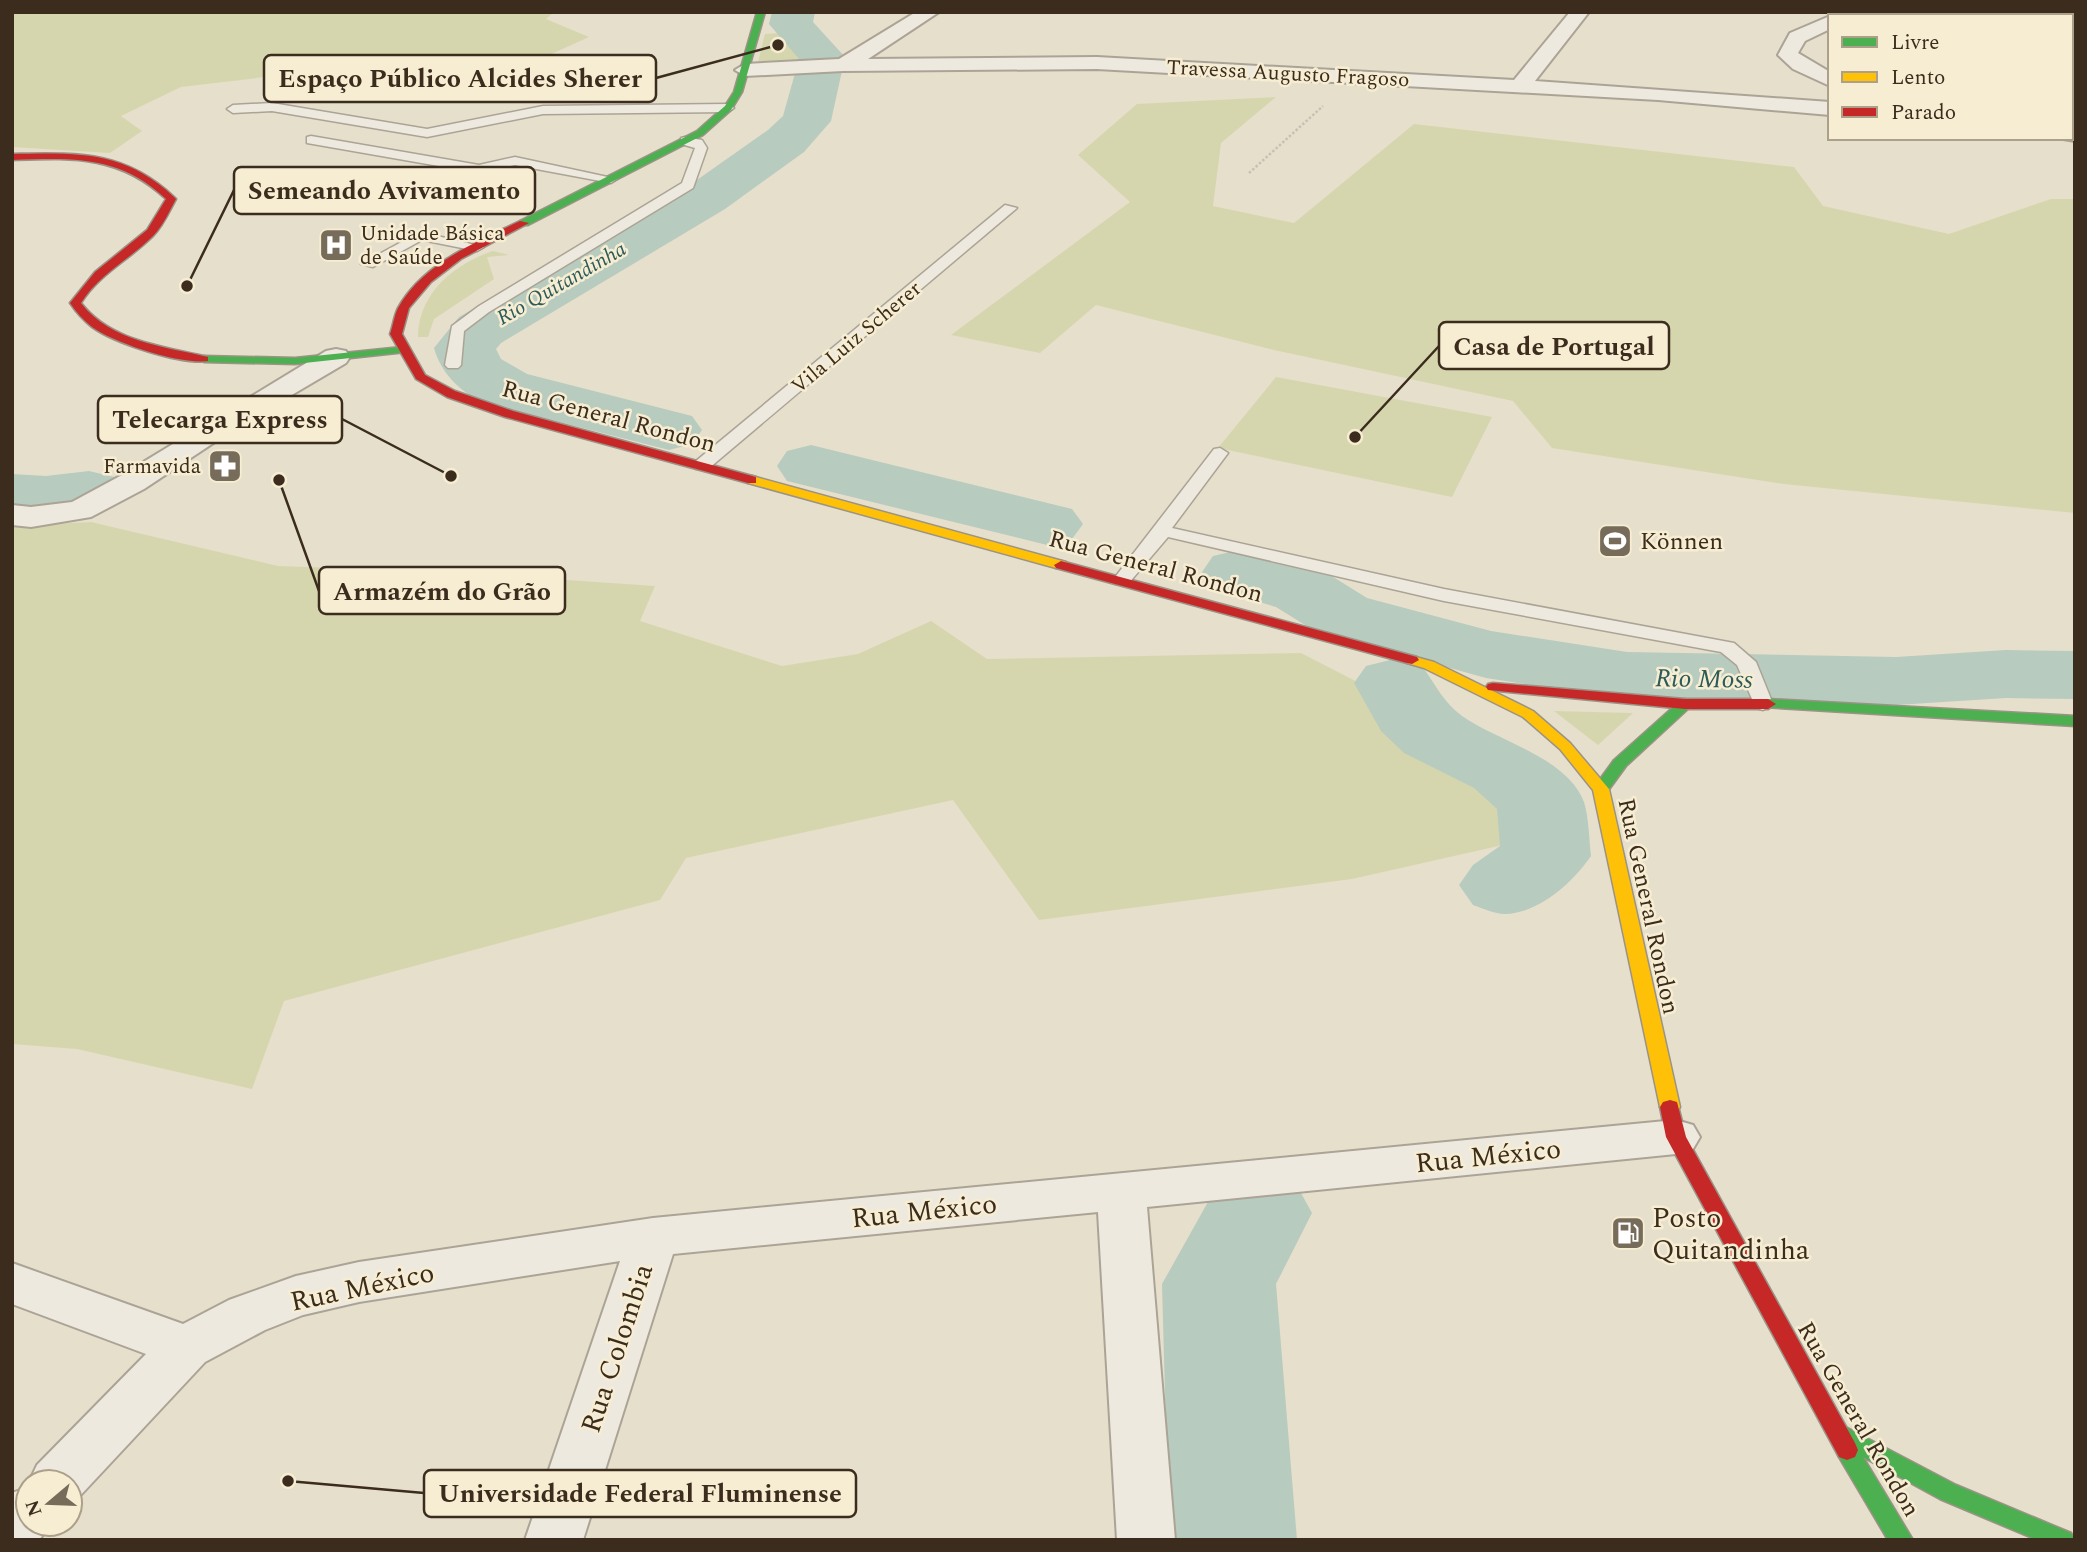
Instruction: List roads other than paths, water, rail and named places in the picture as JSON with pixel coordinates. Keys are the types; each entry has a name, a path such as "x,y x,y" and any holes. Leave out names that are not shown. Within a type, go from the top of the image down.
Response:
{"main road":[{"path":"12,157 106,159 133,167 160,183 171,199 149,235 93,274 82,288 75,303 80,314 97,327 149,348 187,359 238,363 402,350 396,334 404,308 426,281 477,247 700,133 728,108 738,92 761,12"},
{"name":"Rua General Rondon","path":"402,350 420,377 451,394 509,414 1429,665 1477,686 1528,714 1565,746 1601,789 1676,1137 1836,1431 1901,1540"},
{"path":"1477,686 1685,704 1760,697 2075,721"},
{"path":"1601,789 1620,763 1685,704"},
{"path":"1836,1431 1929,1484 2011,1522 2063,1540"}],"street":[{"path":"843,65 930,12"},
{"path":"1520,86 1580,12"},
{"path":"1828,23 1798,36 1788,46 1788,55 1800,65 1828,79"},
{"name":"Travessa Augusto Fragoso","path":"745,69 843,65 1097,63 1520,86 1828,109"},
{"path":"12,515 31,517 80,510 133,482 229,420 336,357"},
{"name":"Rua México","path":"70,1468 186,1347 247,1315 321,1290 359,1282 653,1237 1676,1137"},
{"path":"1121,1191 1146,1540"},
{"name":"Rua Colombia","path":"554,1540 653,1237"},
{"path":"12,1283 186,1347"}],"lane":[{"path":"233,108 272,107 426,133 543,110 728,108"},
{"path":"311,140 479,169 515,161 611,179"},
{"path":"453,365 457,329 495,301 688,185 701,148 698,143 685,141"},
{"name":"Vila Luiz Scherer","path":"702,465 1010,208"},
{"path":"368,264 420,236 477,247"},
{"path":"1122,580 1220,453"},
{"path":"1159,533 1168,532 1444,595 1727,647 1737,652 1750,670 1760,697"}],"waterway":[{"name":"Rio Quitandinha","path":"669,430 504,388 479,372 470,362 465,348 480,330 706,198 786,141 806,121 821,71 822,57 791,24 794,12"},
{"name":"Rio Quitandinha","path":"811,466 1047,524"},
{"path":"12,495 46,497 89,492"},
{"name":"Rio Moss","path":"1239,572 1303,591 1340,614 1486,654 1627,676 1896,681 2006,674 2075,675"},
{"name":"Rio Quitandinha","path":"1394,683 1410,714 1434,735 1504,770 1540,802 1546,856 1505,885"},
{"name":"Rio Quitandinha","path":"1233,1540 1219,1284 1257,1213"}],"place":[{"name":"Espaço Público Alcides Sherer","path":"778,45"},
{"name":"Unidade Básica de Saúde","path":"336,245"},
{"name":"Semeando Avivamento","path":"187,286"},
{"name":"Casa de Portugal","path":"1355,437"},
{"name":"Farmavida","path":"225,466"},
{"name":"Telecarga Express","path":"451,476"},
{"name":"Armazém do Grão","path":"279,480"},
{"name":"Können","path":"1615,541"},
{"name":"Posto Quitandinha","path":"1628,1233"},
{"name":"Universidade Federal Fluminense","path":"288,1481"}]}
